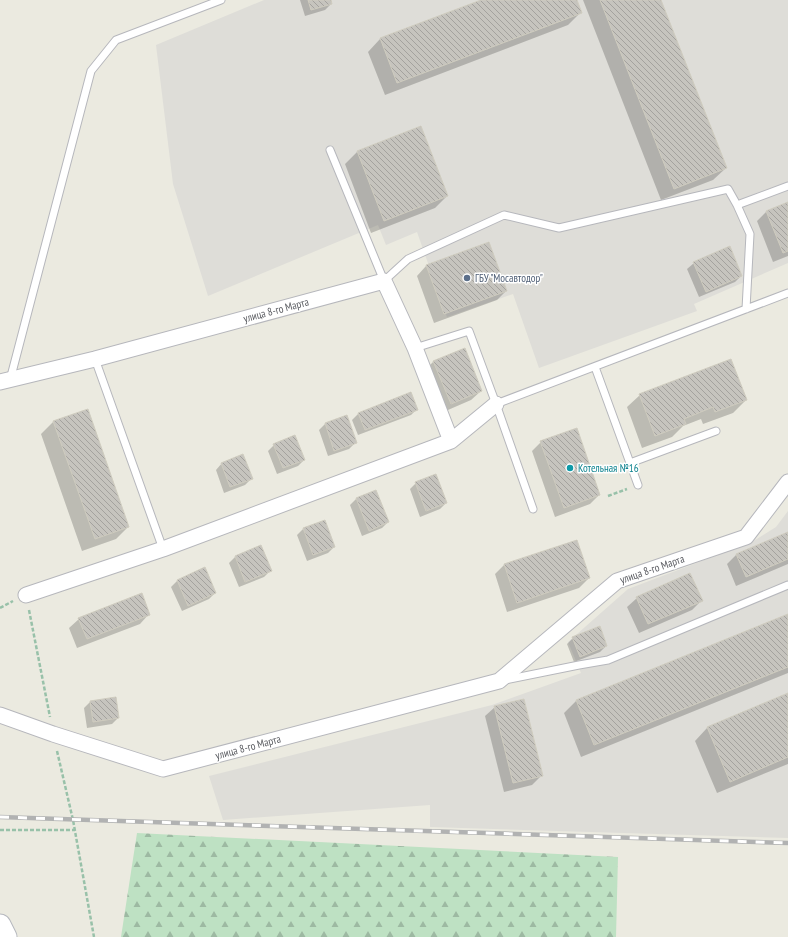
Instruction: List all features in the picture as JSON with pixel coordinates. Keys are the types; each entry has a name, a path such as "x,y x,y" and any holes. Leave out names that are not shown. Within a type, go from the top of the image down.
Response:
{"main road":[{"path":"0,925 6,937"}],"street":[{"name":"улица 8-го Марта","path":"5,381 94,359 384,281"},
{"path":"384,281 416,348 451,441"},
{"path":"26,596 163,549 451,441 496,404"},
{"name":"улица 8-го Марта","path":"0,715 53,734 163,769 499,681 617,581 746,537 788,482"}],"lane":[{"path":"5,381 91,71 116,40 221,0"},
{"path":"330,150 384,281 408,259 504,215 559,228 728,189 750,234 746,309"},
{"path":"737,205 788,186"},
{"path":"496,404 788,293"},
{"path":"416,348 469,331 533,510"},
{"path":"94,359 163,549"},
{"path":"595,367 638,485"},
{"path":"630,462 716,431"},
{"name":"улица 8-го Марта","path":"499,681 608,660 788,585"}],"path":[{"path":"608,496 638,485"},
{"path":"26,596 53,734 75,830 94,937"},
{"path":"0,830 75,830"}],"shaded area":[{"path":"264,0 788,0 788,263 694,304 697,311 539,368 513,294 447,317 417,232 386,245 378,225 208,296 173,184 156,45"},
{"path":"788,511 788,838 430,827 430,805 223,820 209,776 492,705 581,673 568,642 628,589 752,542 776,527"}],"green space":[{"path":"137,833 618,857 616,937 121,937"}],"building":[{"path":"308,0 331,0 332,4 311,10"},
{"path":"481,0 577,0 582,13 397,83 380,38"},
{"path":"600,0 661,0 727,168 674,189"},
{"path":"421,126 448,196 384,221 357,151"},
{"path":"788,202 788,251 783,253 766,211"},
{"name":"ГБУ \"Мосавтодор\"","path":"489,242 507,291 444,314 426,265"},
{"path":"730,246 742,276 706,292 693,262"},
{"path":"465,348 482,391 451,404 433,361"},
{"path":"731,359 747,400 715,412 713,407 684,419 686,424 655,436 639,394"},
{"path":"411,392 418,410 365,430 358,413"},
{"path":"88,409 129,527 95,539 53,421"},
{"path":"347,415 357,443 334,451 325,423"},
{"name":"Котельная №16","path":"577,428 600,495 564,508 540,441"},
{"path":"295,435 305,460 283,468 273,444"},
{"path":"243,454 253,479 230,487 221,463"},
{"path":"436,474 447,503 426,511 415,482"},
{"path":"376,490 389,522 369,531 356,498"},
{"path":"325,520 335,547 313,555 303,528"},
{"path":"788,532 788,559 746,577 736,554"},
{"path":"577,540 590,578 517,603 504,564"},
{"path":"261,545 272,571 245,582 235,556"},
{"path":"205,567 216,593 188,606 177,580"},
{"path":"690,573 703,601 648,624 636,597"},
{"path":"142,593 150,615 87,639 78,618"},
{"path":"788,614 788,667 594,745 576,700"},
{"path":"600,626 607,646 580,657 572,637"},
{"path":"788,693 788,757 730,782 707,727"},
{"path":"116,697 119,718 93,722 90,701"},
{"path":"524,699 543,776 513,783 494,706"}],"railway":[{"path":"0,817 788,843"}],"place":[{"name":"ГБУ \"Мосавтодор\"","path":"467,278"},
{"name":"Котельная №16","path":"570,468"}]}
